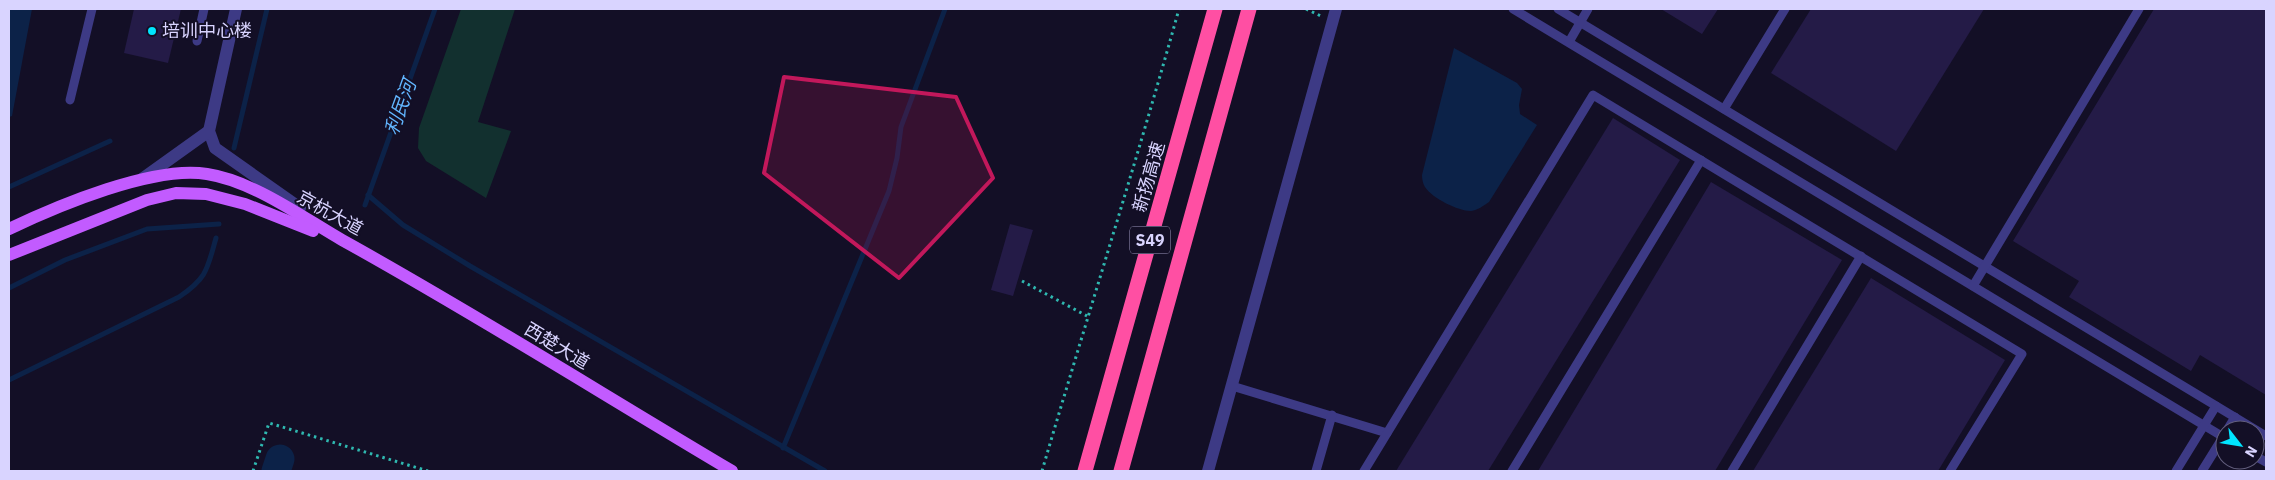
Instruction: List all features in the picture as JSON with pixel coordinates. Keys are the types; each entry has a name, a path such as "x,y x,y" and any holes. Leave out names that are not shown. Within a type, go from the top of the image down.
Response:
{"highway":[{"name":"新扬高速","path":"1086,471 1216,9"},
{"name":"S49","path":"1121,471 1249,9"}],"main road":[{"name":"京杭大道","path":"9,229 52,209 139,181 174,173 207,174 243,184 364,252"},
{"name":"京杭大道","path":"9,255 147,200 176,192 206,194 245,204 364,252"},
{"name":"西楚大道","path":"364,252 732,471"}],"street":[{"path":"236,9 209,131 215,148 364,252"},
{"path":"1208,471 1336,9"},
{"path":"139,181 209,131"}],"lane":[{"path":"70,100 92,9"},
{"path":"197,41 204,9"},
{"path":"1513,9 2215,430"},
{"path":"1558,9 2266,436"},
{"path":"1568,42 1588,9"},
{"path":"1724,109 1785,9"},
{"path":"1973,286 2140,9"},
{"path":"1364,471 1593,95 2022,354 1950,471"},
{"path":"1512,471 1701,160"},
{"path":"1732,471 1861,256"},
{"path":"1232,386 1387,433"},
{"path":"2176,471 2216,406"},
{"path":"1316,471 1332,415"},
{"path":"2202,471 2215,450"}],"path":[{"path":"1042,471 1087,316 1140,151 1179,9"},
{"path":"1022,281 1087,316"},
{"path":"253,471 269,423 428,471"}],"highlighted area":[{"path":"784,77 956,97 993,178 899,278 764,173"}],"green space":[{"path":"461,9 515,9 478,122 511,131 486,198 426,161 418,148 419,128"}],"water":[{"path":"9,9 32,9 12,116 9,117"},
{"path":"1454,48 1517,83 1522,89 1519,105 1520,114 1537,125 1489,202 1471,211 1459,209 1433,195 1425,187 1422,178"}],"building":[{"name":"培训中心楼","path":"134,9 181,9 168,63 124,53"},
{"path":"1661,9 1718,9 1702,34"},
{"path":"1811,9 1984,9 1896,151 1771,73"},
{"path":"2154,9 2266,9 2266,395 2200,355 2191,371 2069,297 2079,281 2013,241"},
{"path":"1613,118 1680,160 1488,471 1396,471"},
{"path":"1711,182 1842,260 1715,471 1538,471"},
{"path":"1010,224 1033,230 1013,296 991,290"},
{"path":"1871,278 2005,360 1938,471 1753,471"}],"waterway":[{"path":"234,148 267,9"},
{"name":"利民河","path":"365,205 435,9"},
{"path":"783,448 889,191 897,158 901,127 945,9"},
{"path":"9,187 110,141"},
{"path":"368,195 403,225 470,266 825,471"},
{"path":"9,288 65,260 147,229 219,224"},
{"path":"9,380 179,297 195,284 205,272 216,238"},
{"name":"利民河","path":"276,471 280,459"}],"place":[{"name":"培训中心楼","path":"152,31"}]}
